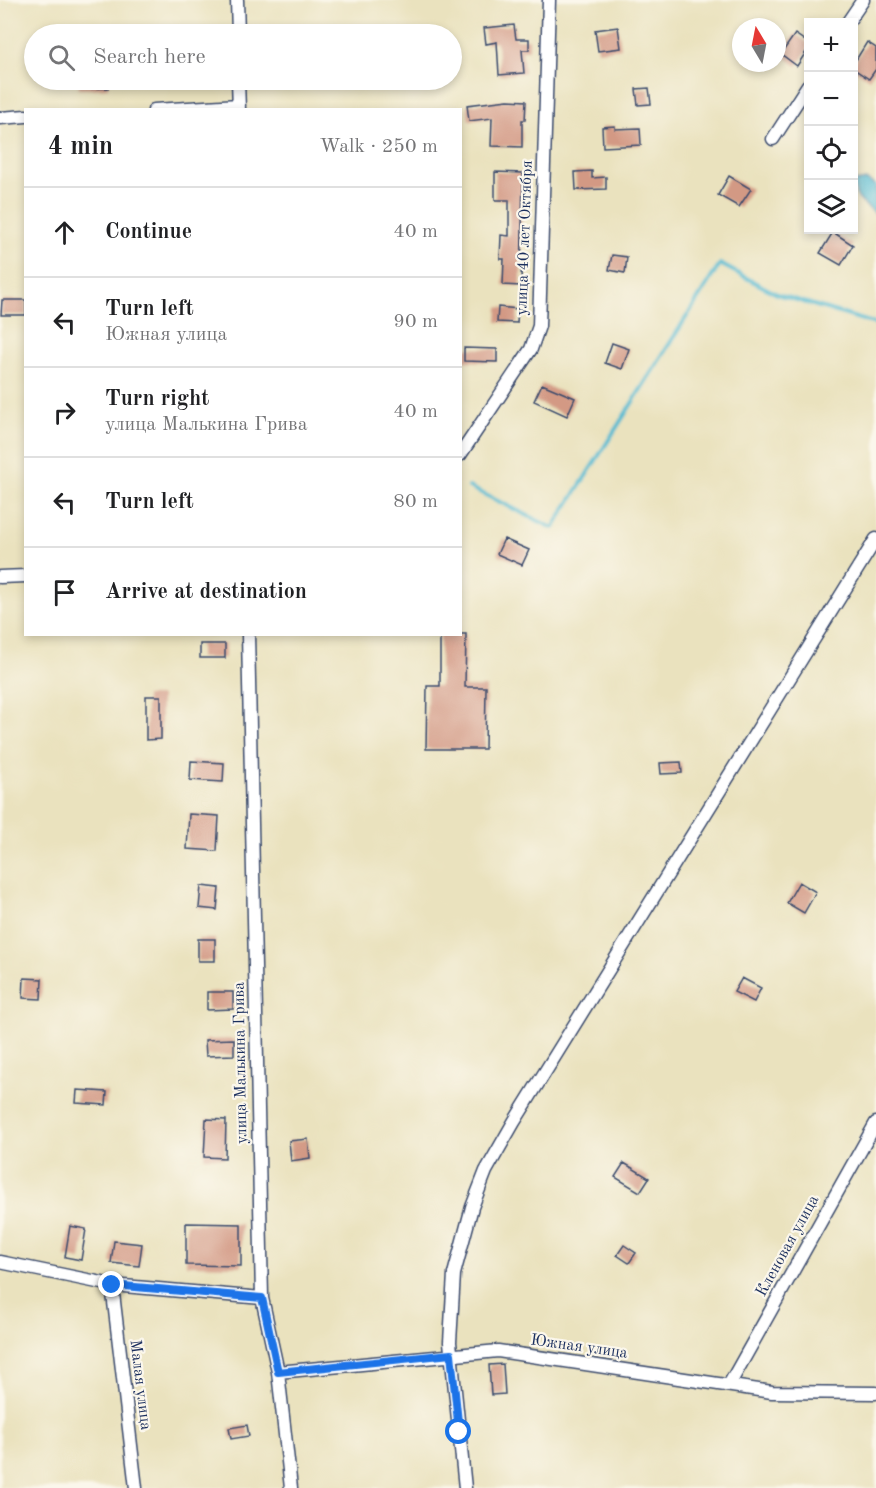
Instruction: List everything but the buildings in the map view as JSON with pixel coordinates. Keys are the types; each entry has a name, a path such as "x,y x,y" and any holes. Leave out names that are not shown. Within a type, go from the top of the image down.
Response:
{"street":[{"path":"237,0 238,24"},
{"name":"улица 40 лет Октября","path":"462,452 531,349 538,326 549,0"},
{"path":"851,18 863,0"},
{"path":"211,108 239,107 238,90"},
{"path":"773,139 804,91"},
{"path":"0,118 24,116"},
{"path":"465,1488 451,1354 454,1274 472,1207 486,1171 513,1122 876,539"},
{"path":"0,577 24,576"},
{"name":"улица Малькина Грива","path":"248,636 262,1298 278,1372 291,1488"},
{"name":"Кленовая улица","path":"729,1385 876,1123"},
{"path":"0,1262 112,1285 262,1298"},
{"name":"Малая улица","path":"112,1285 136,1488"},
{"name":"Южная улица","path":"278,1372 498,1351 772,1392 876,1393"}],"water":[{"path":"867,180 876,186 876,214 858,198 858,182"}],"waterway":[{"path":"469,487 553,528 720,264 777,294 876,324"}],"route":[{"path":"112,1285 262,1298 278,1372 451,1354 458,1401 459,1432"}]}
